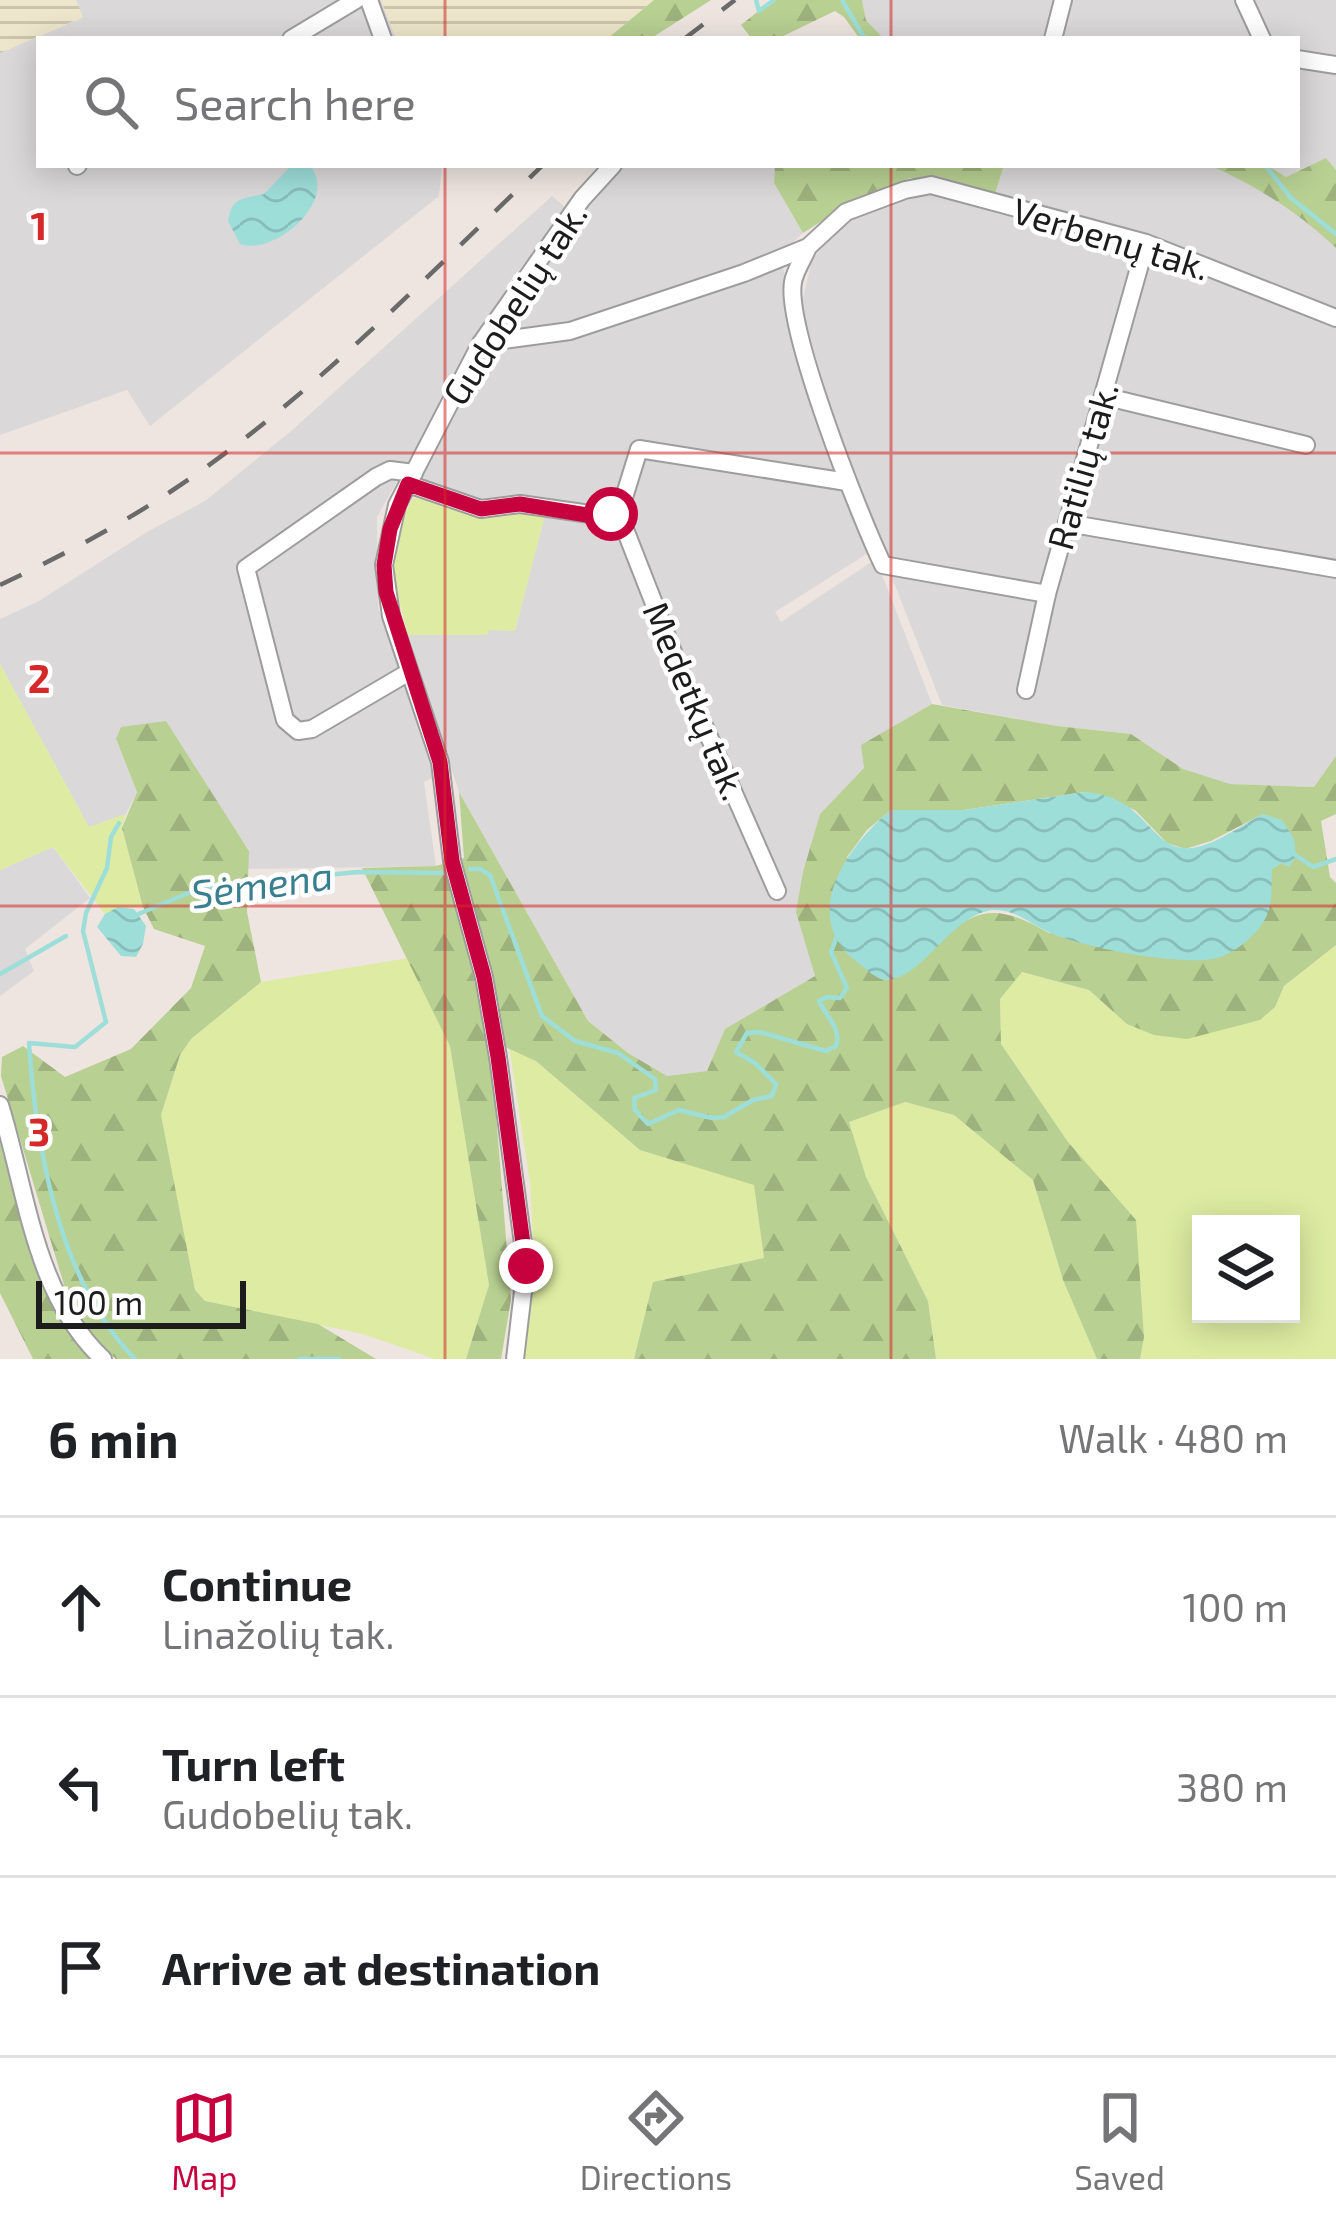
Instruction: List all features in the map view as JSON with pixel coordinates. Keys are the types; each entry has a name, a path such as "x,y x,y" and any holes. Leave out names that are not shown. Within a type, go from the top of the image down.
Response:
{"street":[{"path":"296,36 356,0"},
{"path":"369,0 382,36"},
{"path":"1054,36 1063,0"},
{"path":"1244,0 1261,36"},
{"path":"1300,59 1336,65"},
{"name":"Gudobelių tak.","path":"515,1359 526,1266 498,1057 484,977 452,861 440,762 391,616 384,565 390,529 411,478 481,344 570,214 610,168"},
{"name":"Verbenų tak.","path":"481,344 596,324 808,247 846,212 931,185 1146,243 1336,318"},
{"name":"Ratilių tak.","path":"1026,690 1047,594 1146,243"},
{"path":"808,247 793,283 798,316 847,482 883,565 1047,594"},
{"path":"1103,396 1306,445"},
{"path":"409,672 312,729 298,731 285,720 246,568 390,470 481,509 520,504 604,516 617,509 639,449 847,482"},
{"name":"Medetkų tak.","path":"617,509 684,680 777,891"},
{"path":"1067,523 1336,569"},
{"path":"0,1105 52,1287 76,1330 103,1359"}],"shaded area":[{"path":"0,0 76,0 83,17 0,53"},
{"path":"76,0 381,0 395,36 40,36 82,18"},
{"path":"381,0 654,0 611,36 395,36"},
{"path":"862,0 1238,0 1255,36 881,36 866,20"},
{"path":"1247,0 1336,0 1336,58 1319,52 1300,54 1300,36 1264,36"},
{"path":"36,38 36,168 442,168 439,196 150,426 127,390 0,435 0,53"},
{"path":"1300,66 1336,72 1336,170 1326,159 1286,177 1272,168 1300,168"},
{"path":"620,168 775,168 774,183 803,233 780,254 837,472 632,443 620,498 603,510 502,498 480,505 415,476 520,289"},
{"path":"1003,168 1216,168 1255,185 1336,248 1336,311 994,197"},
{"path":"942,194 1151,251 1336,326 1336,756 1314,787 1229,784 1183,769 1131,734 942,705 850,471 801,307 811,264 820,248 851,221 916,197"},
{"path":"552,196 568,209 511,280 377,517 378,606 434,777 424,782 436,866 248,869 249,850 210,793 116,740 137,792 126,814 89,827 0,664 0,619 39,601 205,501 290,432"},
{"path":"648,457 842,487 868,553 775,612 781,622 876,559 932,704 862,745 865,768 820,814 797,912 815,976 725,1029 707,1071 667,1076 588,1021 459,792 408,635 515,631 545,515 615,524 638,466"},
{"path":"53,847 90,898 25,949 34,971 0,996 0,870"}],"green space":[{"path":"654,0 711,0 655,36 611,36"},
{"path":"772,0 862,0 866,20 881,36 858,36 835,11 783,36 750,36 741,25"},
{"path":"1326,158 1336,170 1336,248 1276,201 1215,168 1272,168 1286,177"},
{"path":"775,168 1003,168 994,197 910,178 853,201 803,233 774,183"},
{"path":"413,498 466,511 545,515 515,631 408,635 394,566 398,534"},
{"path":"0,664 89,827 126,814 122,828 143,907 105,914 53,847 0,870"},
{"path":"932,704 1131,734 1183,769 1230,784 1314,787 1336,756 1336,814 1321,821 1330,877 1336,883 1336,945 1284,986 1275,1007 1260,1020 1187,1039 1154,1035 1127,1024 1089,990 1022,972 1000,999 1001,1044 1068,1142 1136,1220 1144,1337 1140,1359 1097,1359 1063,1280 1033,1180 954,1115 905,1102 849,1122 866,1177 928,1301 936,1359 634,1359 653,1282 764,1258 754,1185 640,1150 536,1061 490,1040 511,1300 501,1359 466,1359 489,1285 450,1046 362,868 436,866 464,858 459,792 588,1021 667,1076 707,1071 725,1029 815,976 796,912 803,872 820,814 864,768 861,745","holes":["1084,792 1135,810 1167,843 1185,849 1263,814 1281,863 1049,933 1003,914 971,918 905,972 847,857 867,830 891,810 964,810"]},
{"path":"166,721 249,851 247,912 261,982 191,1039 180,1055 161,1115 195,1290 205,1301 318,1324 376,1359 116,1359 89,1334 71,1308 1,1076 2,1057 23,1046 65,1077 131,1049 191,988 205,946 154,929 143,907 122,828 137,792 116,739 121,727"},
{"path":"1336,945 1336,1359 1140,1359 1144,1336 1135,1220 1068,1142 1001,1044 1000,999 1021,972 1089,990 1127,1024 1275,1007 1284,986"},
{"path":"409,958 450,1046 489,1285 466,1359 435,1359 363,1334 205,1301 195,1290 161,1115 180,1055 191,1039 261,982"},
{"path":"509,1046 536,1061 640,1150 754,1184 764,1258 653,1282 634,1359 524,1359 535,1273 530,1183"},
{"path":"905,1102 954,1115 1033,1180 1063,1280 1097,1359 936,1359 928,1301 866,1177 849,1122"},
{"path":"0,1142 45,1284 58,1311 94,1359 33,1359 0,1293"}],"water":[{"path":"289,168 311,168 317,179 310,208 285,234 254,246 240,244 228,221 232,207 264,194"},
{"path":"1084,792 1120,802 1162,838 1183,848 1213,841 1263,814 1282,820 1294,839 1296,856 1289,867 1281,863 1272,869 1269,910 1258,929 1237,949 1220,957 1176,960 1085,944 1009,912 993,910 964,922 914,968 888,980 871,974 839,944 831,924 835,882 859,842 891,810 964,810"},
{"path":"118,907 134,909 146,926 136,957 121,956 97,927 105,914"}],"waterway":[{"path":"756,0 759,11 774,0"},
{"path":"842,0 863,36"},
{"path":"1267,168 1291,198 1336,234"},
{"path":"119,823 83,931 106,1022 75,1047 29,1043 38,1126 56,1212 87,1292 135,1359"},
{"name":"Sėmena","path":"1294,854 1313,867 1336,859"},
{"name":"Sėmena","path":"470,869 490,875 542,1016 575,1041 618,1053 655,1079 656,1090 634,1098 635,1110 648,1124 679,1110 724,1117 753,1100 772,1096 776,1084 736,1052 747,1033 760,1032 826,1051 836,1046 835,1028 819,1001 840,998 847,988 831,952 837,936"},
{"name":"Sėmena","path":"136,915 203,887 358,872 448,873"},
{"name":"Sėmena","path":"0,974 66,936"},
{"path":"299,1359 339,1359"}],"railway":[{"path":"688,36 735,0"},
{"path":"0,585 129,518 270,419 364,337 540,168"}],"route":[{"path":"526,1266 484,977 452,861 440,762 391,616 384,565 397,505 408,484 481,509 520,504 587,515 611,514"}]}
